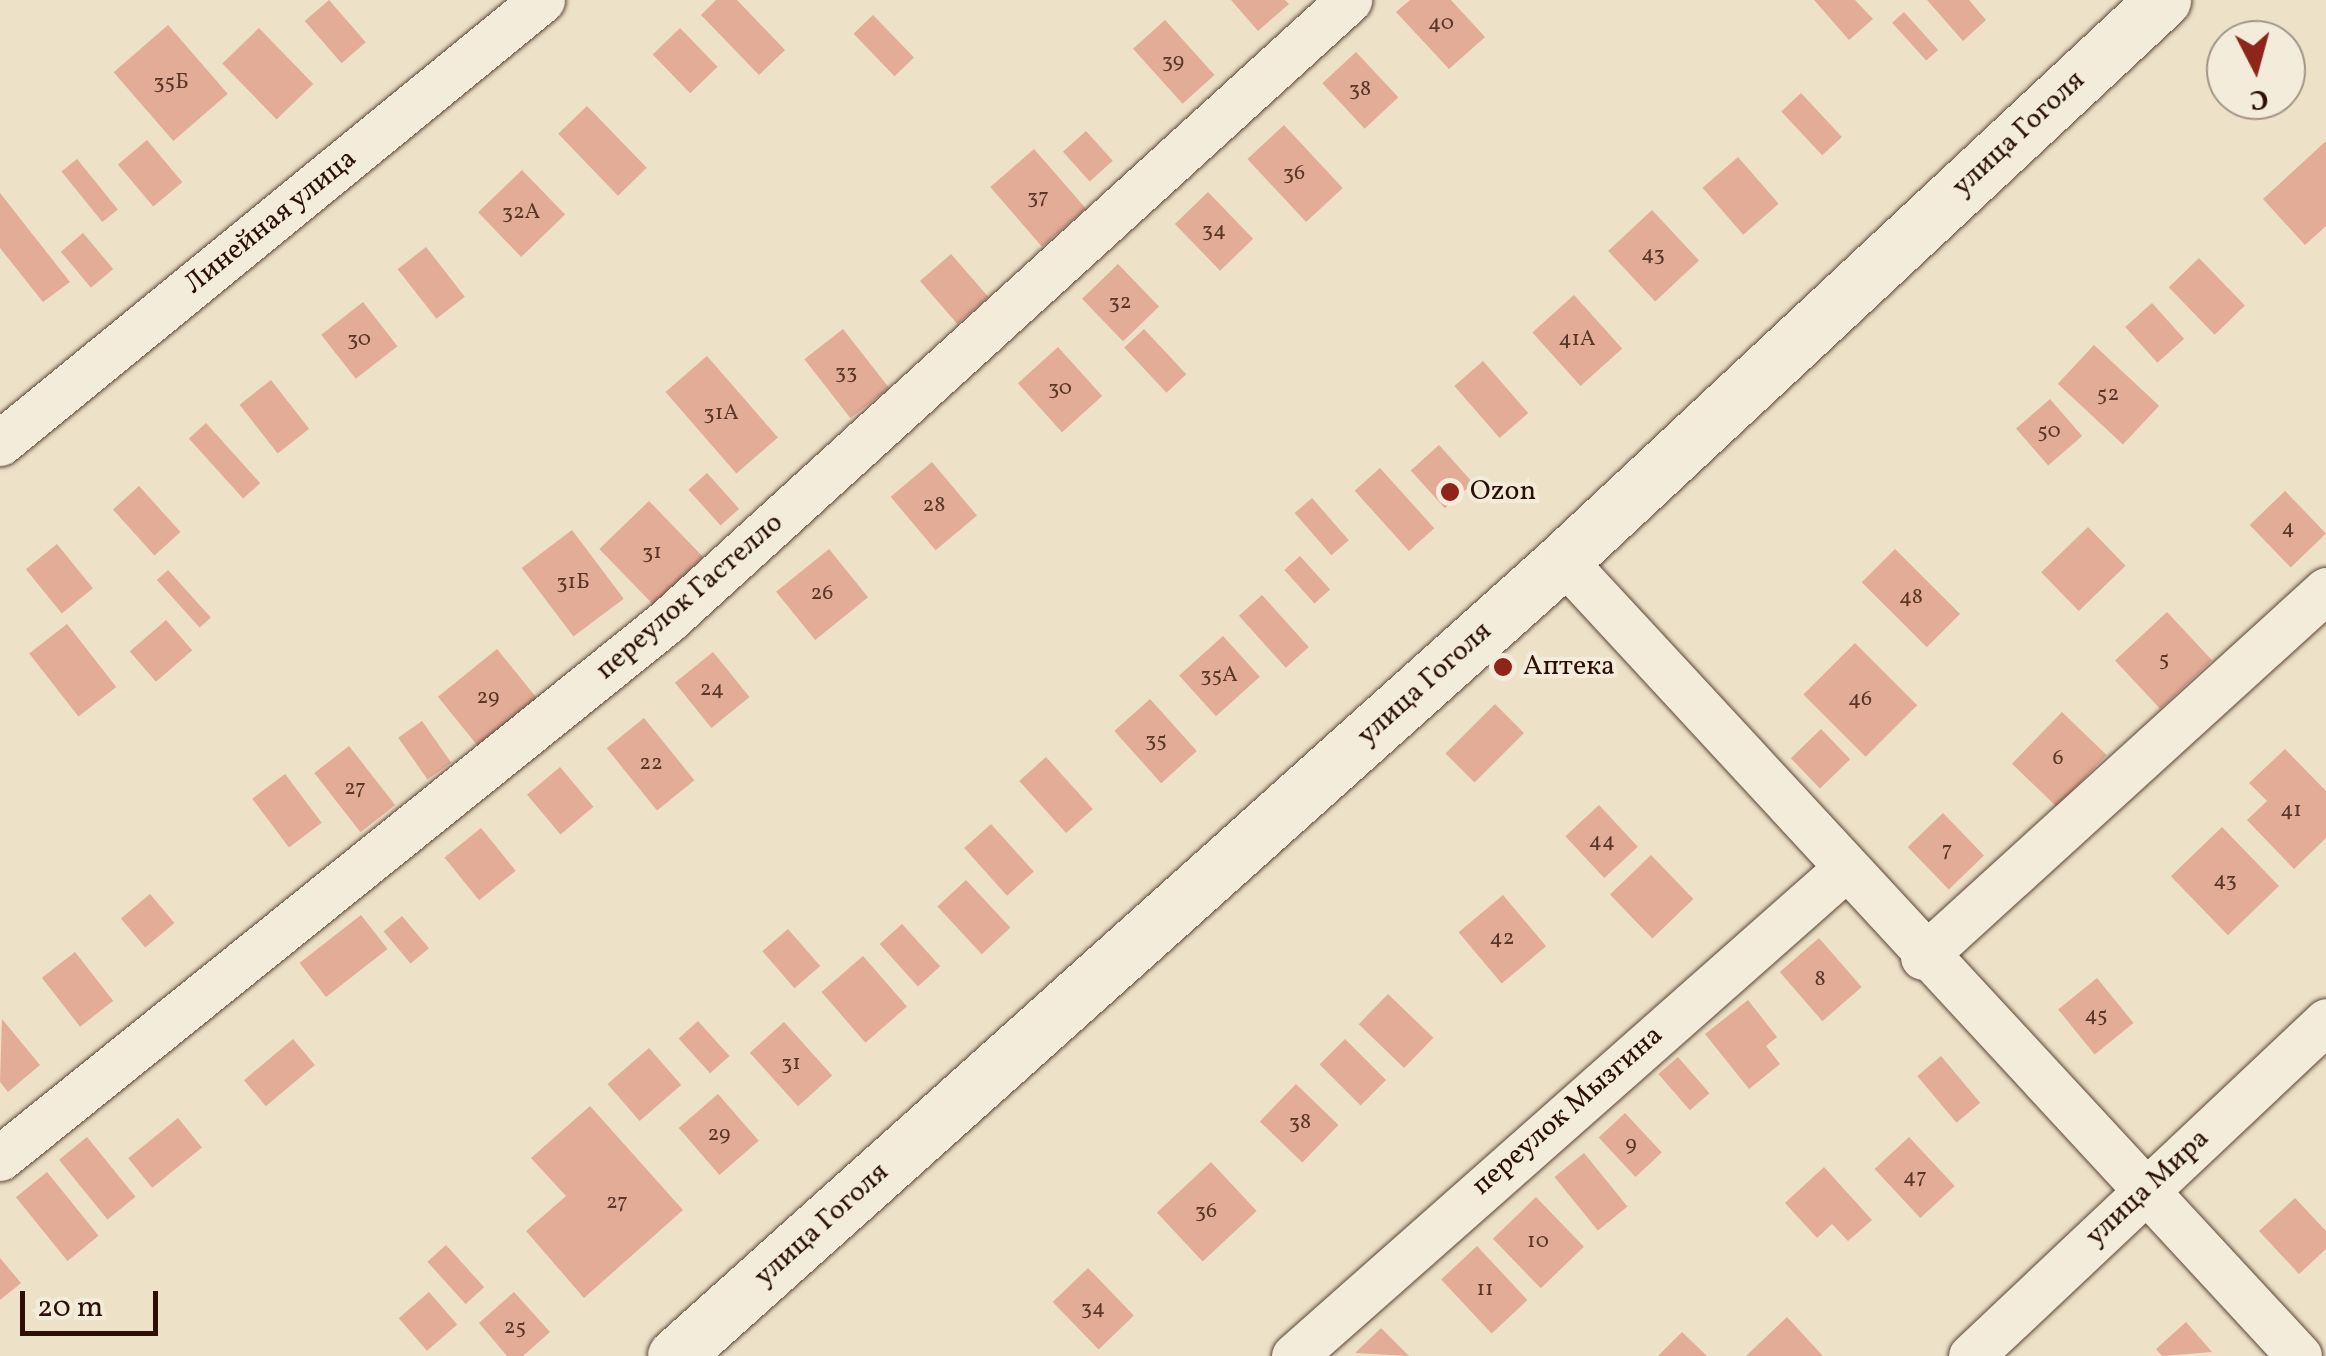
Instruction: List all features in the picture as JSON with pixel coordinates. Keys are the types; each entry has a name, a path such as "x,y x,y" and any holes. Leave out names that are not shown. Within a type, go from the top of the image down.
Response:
{"street":[{"name":"Линейная улица","path":"0,444 542,0"},
{"name":"переулок Гастелло","path":"0,1158 666,622 1350,0"},
{"name":"улица Гоголя","path":"675,1356 1563,560 2163,0"},
{"path":"1563,560 2142,1194 2299,1356"},
{"path":"1923,957 2326,590"},
{"name":"переулок Мызгина","path":"1294,1356 1845,869"},
{"name":"улица Мира","path":"1971,1356 2326,1021"}],"building":[{"path":"329,0 366,42 342,63 305,21"},
{"path":"716,0 737,0 785,50 759,75 701,15"},
{"path":"1231,0 1285,0 1289,4 1258,31"},
{"path":"1410,0 1451,0 1485,37 1449,69 1396,12"},
{"path":"1814,0 1855,0 1873,19 1849,40"},
{"path":"1927,0 1969,0 1986,20 1963,41"},
{"path":"1904,12 1938,50 1926,61 1892,23"},
{"path":"873,15 914,57 895,76 854,34"},
{"path":"1165,20 1215,75 1183,104 1133,49"},
{"path":"168,25 228,94 173,141 114,72"},
{"path":"259,28 313,84 276,120 222,63"},
{"path":"680,28 718,67 690,93 653,54"},
{"path":"1356,52 1398,97 1365,129 1322,83"},
{"path":"1801,93 1842,137 1822,155 1781,111"},
{"path":"587,106 647,168 618,196 558,134"},
{"path":"1284,125 1343,188 1306,222 1247,159"},
{"path":"1086,131 1113,161 1090,181 1063,152"},
{"path":"147,140 182,182 153,207 118,164"},
{"path":"2326,141 2326,226 2305,245 2263,199"},
{"path":"1034,149 1086,209 1042,247 990,187"},
{"path":"1738,157 1779,204 1743,235 1703,188"},
{"path":"77,159 118,210 102,222 61,172"},
{"path":"522,170 565,215 521,257 478,212"},
{"path":"1208,192 1253,239 1220,271 1175,224"},
{"path":"0,193 70,282 43,302 0,248"},
{"path":"1652,210 1699,260 1655,301 1608,251"},
{"path":"83,233 113,269 91,288 61,252"},
{"path":"426,247 465,297 436,319 398,269"},
{"path":"951,254 988,297 957,324 920,281"},
{"path":"2199,258 2245,305 2215,335 2169,287"},
{"path":"1118,264 1159,306 1123,341 1082,299"},
{"path":"1574,295 1622,349 1581,386 1532,332"},
{"path":"363,302 397,346 356,379 321,335"},
{"path":"2152,303 2184,339 2157,363 2125,327"},
{"path":"843,329 889,388 851,418 804,359"},
{"path":"1144,329 1186,374 1167,393 1124,347"},
{"path":"2094,345 2159,406 2123,444 2058,384"},
{"path":"1058,347 1102,396 1062,432 1018,383"},
{"path":"707,356 778,438 736,474 665,392"},
{"path":"1483,361 1528,413 1500,438 1454,386"},
{"path":"271,380 309,429 278,453 239,405"},
{"path":"2050,399 2082,436 2048,466 2016,429"},
{"path":"206,423 260,483 243,499 189,438"},
{"path":"1439,445 1473,483 1445,508 1411,470"},
{"path":"932,462 977,516 936,550 891,497"},
{"path":"1380,468 1434,528 1409,551 1355,491"},
{"path":"707,473 739,509 721,525 688,490"},
{"path":"139,486 180,532 154,555 113,509"},
{"path":"2285,491 2326,533 2291,567 2250,525"},
{"path":"1312,498 1349,540 1331,555 1295,513"},
{"path":"649,501 703,557 654,605 599,549"},
{"path":"2088,527 2126,566 2079,611 2041,572"},
{"path":"572,530 624,599 573,637 522,568"},
{"path":"57,544 93,588 62,613 26,569"},
{"path":"829,549 868,597 815,640 776,592"},
{"path":"1895,549 1960,614 1927,647 1862,582"},
{"path":"1300,556 1330,589 1315,603 1284,570"},
{"path":"168,570 211,618 200,628 157,580"},
{"path":"1262,595 1309,647 1286,668 1239,616"},
{"path":"2167,612 2212,660 2160,709 2115,660"},
{"path":"166,620 192,650 156,682 130,651"},
{"path":"67,624 116,687 78,717 29,654"},
{"path":"1223,636 1260,677 1216,716 1179,675"},
{"path":"1855,643 1917,705 1866,757 1803,695"},
{"path":"497,649 538,700 479,747 438,697"},
{"path":"713,652 750,697 711,728 675,683"},
{"path":"1150,699 1197,751 1161,783 1114,731"},
{"path":"1495,704 1524,733 1474,782 1446,753"},
{"path":"2062,712 2107,755 2057,807 2012,764"},
{"path":"644,718 694,780 657,810 607,748"},
{"path":"422,721 451,763 427,779 398,738"},
{"path":"1821,729 1850,759 1820,788 1791,758"},
{"path":"349,746 395,805 361,832 314,773"},
{"path":"2285,749 2326,791 2326,838 2294,869 2247,820 2267,801 2249,783"},
{"path":"1046,757 1093,809 1066,833 1019,781"},
{"path":"560,767 593,807 560,834 527,795"},
{"path":"285,774 322,823 289,847 252,799"},
{"path":"1599,805 1638,847 1604,878 1565,836"},
{"path":"1943,813 1984,855 1949,889 1908,847"},
{"path":"991,824 1034,872 1007,896 964,848"},
{"path":"2222,827 2279,886 2228,935 2171,876"},
{"path":"481,828 516,871 479,900 444,858"},
{"path":"1651,855 1693,899 1652,938 1610,895"},
{"path":"966,880 1010,928 982,954 937,907"},
{"path":"150,894 174,923 145,948 121,918"},
{"path":"1503,895 1546,946 1502,984 1459,932"},
{"path":"361,915 387,949 326,997 300,963"},
{"path":"402,916 429,948 411,964 384,931"},
{"path":"902,924 940,966 918,986 880,944"},
{"path":"788,929 820,966 794,988 762,951"},
{"path":"1819,938 1862,987 1822,1021 1780,972"},
{"path":"75,952 113,1001 80,1027 42,978"},
{"path":"863,956 907,1007 865,1043 821,992"},
{"path":"2097,978 2134,1023 2095,1055 2058,1009"},
{"path":"1388,994 1433,1038 1404,1068 1359,1024"},
{"path":"1748,1000 1777,1037 1766,1046 1780,1064 1749,1089 1705,1034"},
{"path":"2,1019 40,1065 8,1092 0,1082"},
{"path":"698,1021 729,1056 710,1073 679,1038"},
{"path":"784,1022 832,1076 798,1106 750,1053"},
{"path":"293,1039 315,1065 266,1106 244,1080"},
{"path":"1345,1039 1386,1080 1361,1105 1320,1064"},
{"path":"649,1048 681,1085 640,1121 607,1084"},
{"path":"1941,1056 1980,1103 1956,1123 1917,1076"},
{"path":"1678,1057 1709,1093 1690,1110 1658,1074"},
{"path":"1296,1084 1338,1125 1302,1162 1260,1121"},
{"path":"718,1094 759,1141 719,1175 679,1128"},
{"path":"590,1106 683,1210 584,1298 526,1231 566,1196 531,1158"},
{"path":"1625,1113 1662,1152 1635,1177 1599,1138"},
{"path":"178,1118 202,1148 152,1188 128,1158"},
{"path":"87,1137 135,1197 107,1219 59,1160"},
{"path":"1909,1137 1955,1186 1920,1218 1875,1169"},
{"path":"1584,1153 1627,1207 1598,1231 1554,1177"},
{"path":"1211,1162 1257,1211 1203,1261 1157,1212"},
{"path":"1824,1167 1872,1220 1848,1241 1832,1224 1817,1238 1785,1203"},
{"path":"47,1172 99,1236 68,1261 16,1197"},
{"path":"1536,1197 1584,1247 1541,1288 1493,1239"},
{"path":"2295,1198 2326,1231 2326,1249 2299,1274 2259,1231"},
{"path":"446,1245 484,1287 466,1304 427,1262"},
{"path":"1477,1246 1527,1300 1492,1334 1441,1279"},
{"path":"0,1258 21,1283 0,1300"},
{"path":"1088,1268 1134,1315 1099,1350 1053,1302"},
{"path":"429,1292 457,1324 427,1351 399,1318"},
{"path":"514,1292 550,1332 523,1356 507,1356 479,1323"},
{"path":"1787,1317 1823,1356 1746,1356"},
{"path":"2186,1322 2212,1352 2162,1356 2156,1349"},
{"path":"1381,1328 1409,1356 1355,1353"},
{"path":"1682,1332 1707,1356 1658,1356"}],"place":[{"name":"Ozon","path":"1450,492"},
{"name":"Аптека","path":"1503,667"}]}
